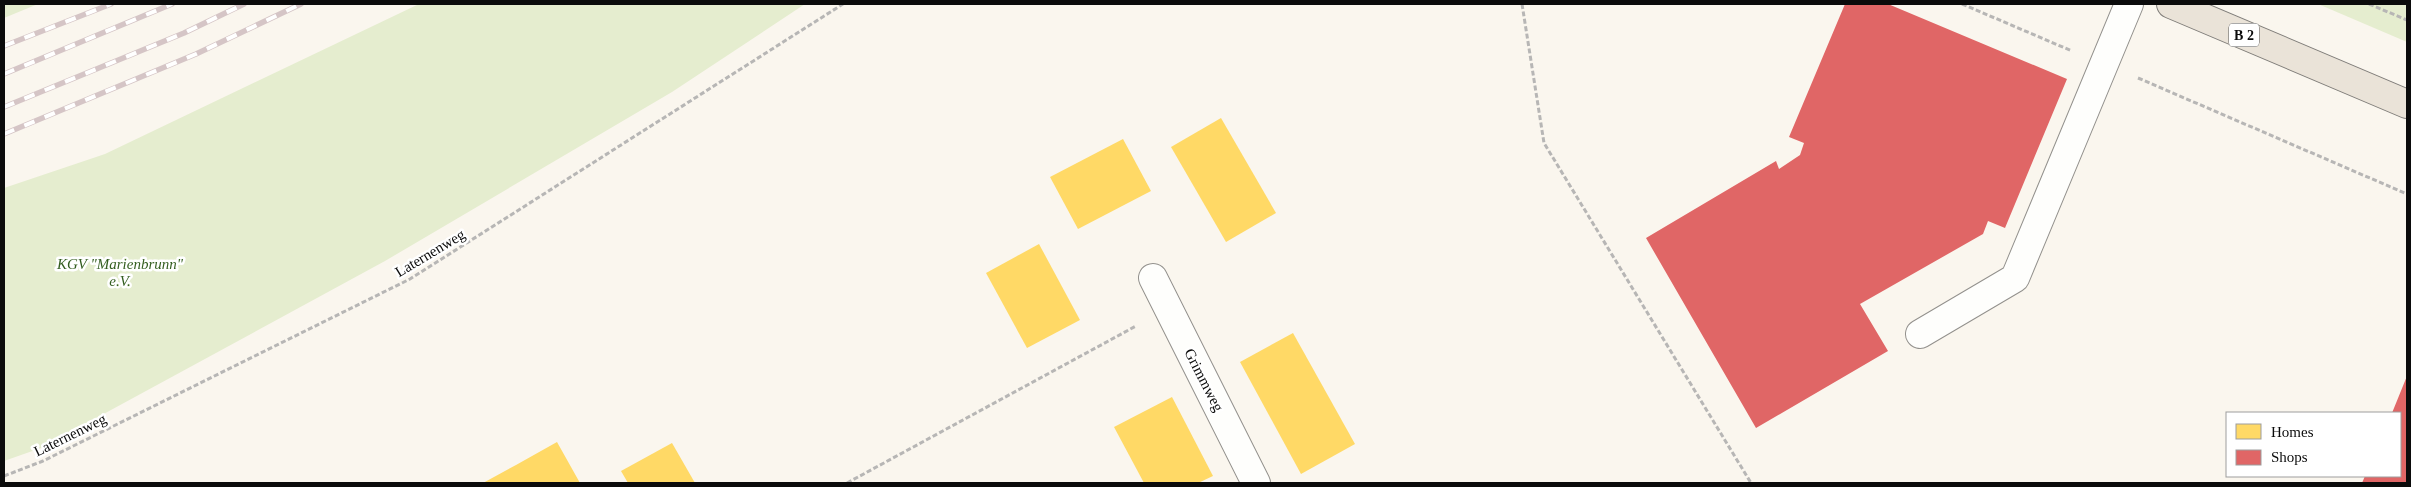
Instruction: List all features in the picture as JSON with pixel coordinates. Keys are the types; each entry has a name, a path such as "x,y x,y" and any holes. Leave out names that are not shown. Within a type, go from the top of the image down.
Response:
{"main road":[{"name":"B 2","path":"2171,4 2407,104"}],"street":[{"path":"1920,334 2014,278 2129,4"},
{"name":"Grimmweg","path":"1153,278 1256,483"}],"path":[{"name":"Laternenweg","path":"4,476 43,461 410,279 843,4"},
{"path":"1522,4 1544,143 1751,483"},
{"path":"1962,4 2407,194"},
{"path":"2370,4 2407,20"},
{"path":"847,483 1168,308"}],"green space":[{"path":"4,4 38,4 4,18"},
{"name":"KGV \"Marienbrunn\" e.V.","path":"419,4 805,4 672,92 385,261 41,448 4,461 4,188 105,154"},
{"path":"2318,4 2407,4 2407,42"}],"building: Homes":[{"path":"1221,118 1276,213 1226,242 1171,147"},
{"path":"1123,139 1151,191 1078,229 1050,177"},
{"path":"1039,244 1080,320 1027,348 986,273"},
{"path":"1293,333 1355,444 1301,474 1240,362"},
{"path":"1172,397 1213,476 1198,483 1144,483 1114,427"},
{"path":"557,442 580,483 483,483 516,465"},
{"path":"672,443 695,483 628,483 621,471"}],"building: Shops":[{"path":"1845,4 1888,4 2067,79 2005,228 1988,221 1983,234 1860,304 1888,351 1756,428 1646,238 1776,161 1779,169 1800,155 1804,143 1789,137"},
{"path":"2407,376 2407,483 2362,483 2365,477 2401,477 2401,412 2392,412"}],"railway":[{"path":"4,46 111,4"},
{"path":"4,74 172,4"},
{"path":"4,107 184,33 244,4"},
{"path":"4,134 196,54 301,4"}]}
